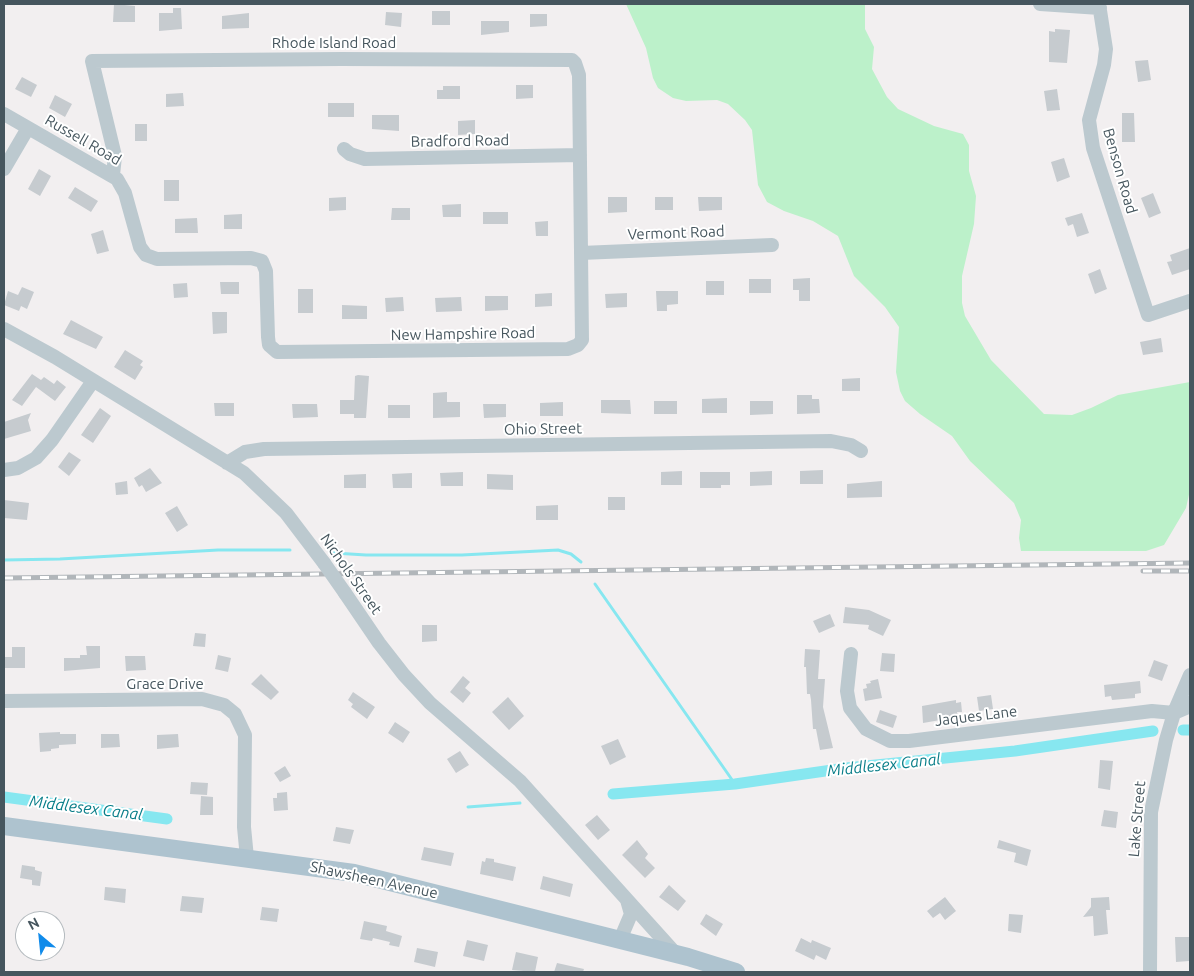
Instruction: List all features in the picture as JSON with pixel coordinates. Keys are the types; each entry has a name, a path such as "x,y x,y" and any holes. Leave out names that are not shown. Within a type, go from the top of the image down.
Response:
{"main road":[{"name":"Shawsheen Avenue","path":"4,826 354,873 676,954 736,972"}],"street":[{"path":"1040,4 1099,6"},
{"name":"Benson Road","path":"1099,6 1106,49 1104,65 1092,105 1090,133 1148,314 1190,301"},
{"name":"Rhode Island Road","path":"112,175 114,156 92,61 567,59 575,63"},
{"name":"New Hampshire Road","path":"146,255 157,259 251,258 262,261 266,271 268,337 272,349 282,353 573,347 582,340 583,336 579,75 575,63"},
{"path":"4,114 28,128"},
{"name":"Russell Road","path":"4,169 28,128 112,175 123,187 140,246 146,255"},
{"name":"Bradford Road","path":"344,149 350,154 365,159 580,155"},
{"name":"Vermont Road","path":"582,252 772,245"},
{"name":"Nichols Street","path":"4,329 41,349 251,479 299,529 404,676 435,707 520,781 624,894 676,954"},
{"path":"4,470 18,468 36,458 52,440 93,381"},
{"name":"Ohio Street","path":"227,463 246,452 264,449 831,441 851,445 861,450"},
{"name":"Jaques Lane","path":"851,654 847,691 850,708 866,729 890,741 909,741 1152,711 1174,713"},
{"name":"Lake Street","path":"1150,972 1149,839 1151,812 1158,772 1174,713 1190,675"},
{"name":"Grace Drive","path":"4,701 202,699 224,705 235,714 245,735 244,829 247,858"},
{"path":"1174,713 1188,707 1190,703"},
{"name":"Nichols Street","path":"620,940 631,914 624,894"}],"green space":[{"path":"626,4 865,4 865,29 874,47 872,69 887,97 898,109 934,126 963,134 969,145 969,171 976,196 974,224 962,276 962,303 965,316 991,360 1044,414 1072,415 1118,395 1190,382 1190,490 1186,508 1164,545 1146,551 1021,551 1019,538 1021,520 1014,503 970,461 952,436 905,401 900,391 896,372 899,327 885,307 854,276 838,236 813,221 784,211 767,202 758,185 752,130 745,120 728,104 717,100 686,101 673,98 658,88 653,78 646,48"}],"building":[{"path":"114,4 135,6 135,22 113,22"},
{"path":"173,8 181,8 182,29 159,31 159,13 173,13"},
{"path":"432,11 450,11 450,25 432,25"},
{"path":"386,12 402,13 401,27 385,25"},
{"path":"249,13 249,28 222,29 222,16"},
{"path":"530,14 547,14 547,26 530,27"},
{"path":"481,21 509,21 509,32 481,35"},
{"path":"1055,29 1070,30 1067,63 1049,62 1049,31 1055,32"},
{"path":"1148,60 1151,80 1138,82 1135,61"},
{"path":"22,77 37,85 31,97 15,89"},
{"path":"516,85 533,85 533,98 516,99"},
{"path":"443,86 460,86 460,99 437,99 437,90 443,90"},
{"path":"1057,89 1060,110 1047,111 1044,91"},
{"path":"183,93 184,106 166,107 166,94"},
{"path":"55,95 72,104 65,117 49,108"},
{"path":"328,103 354,103 354,117 328,117"},
{"path":"1122,113 1134,113 1135,142 1122,142"},
{"path":"372,115 399,115 399,131 372,129"},
{"path":"475,120 475,134 458,135 458,121"},
{"path":"135,124 147,124 147,141 135,141"},
{"path":"1064,158 1070,177 1057,182 1051,162"},
{"path":"39,169 51,176 40,196 28,189"},
{"path":"164,180 179,180 179,201 164,201"},
{"path":"75,187 98,201 91,212 68,198"},
{"path":"1153,193 1161,213 1149,218 1141,198"},
{"path":"346,197 346,210 329,211 329,198"},
{"path":"608,197 627,197 627,212 608,213"},
{"path":"655,197 673,197 673,210 655,210"},
{"path":"698,197 722,197 722,210 699,211"},
{"path":"461,204 461,217 443,217 442,205"},
{"path":"392,208 410,208 410,220 391,220"},
{"path":"483,212 508,212 508,224 483,224"},
{"path":"1082,213 1089,233 1077,237 1073,224 1068,226 1065,218"},
{"path":"242,214 242,229 224,229 224,215"},
{"path":"197,218 198,233 175,233 175,219"},
{"path":"548,221 548,236 536,236 535,222"},
{"path":"103,230 109,251 97,254 91,234"},
{"path":"1190,248 1190,269 1172,275 1167,262 1172,261 1170,255"},
{"path":"1100,269 1107,289 1095,294 1088,274"},
{"path":"810,278 810,301 799,301 799,290 793,290 793,279"},
{"path":"749,279 771,279 771,293 749,293"},
{"path":"706,281 724,281 724,295 706,295"},
{"path":"220,282 239,282 239,294 221,294"},
{"path":"187,283 188,297 174,298 173,284"},
{"path":"22,287 34,292 27,309 21,306 19,311 4,305 8,291 18,295"},
{"path":"298,289 313,289 313,313 298,313"},
{"path":"656,291 678,291 678,304 667,305 667,311 657,311"},
{"path":"552,293 552,306 535,307 535,294"},
{"path":"627,293 627,307 606,308 605,294"},
{"path":"485,296 508,296 508,310 485,311"},
{"path":"403,297 404,311 386,312 385,298"},
{"path":"461,297 462,311 436,312 435,298"},
{"path":"342,305 367,306 367,319 342,319"},
{"path":"212,312 227,312 227,333 213,334"},
{"path":"71,320 103,337 96,349 63,334"},
{"path":"1161,338 1163,352 1143,355 1140,342"},
{"path":"125,350 143,361 140,365 143,367 135,380 114,367"},
{"path":"32,374 41,380 44,377 54,384 57,380 66,387 55,401 36,387 22,406 12,400"},
{"path":"355,376 369,376 366,418 354,418 354,414 340,414 340,400 354,400"},
{"path":"860,378 860,391 842,391 842,379"},
{"path":"447,392 447,402 460,402 460,417 433,418 433,393"},
{"path":"797,395 812,395 812,399 819,399 820,413 797,414"},
{"path":"727,398 727,413 702,413 702,399"},
{"path":"601,400 630,400 631,414 601,413"},
{"path":"654,401 677,401 677,414 654,414"},
{"path":"750,401 773,401 773,414 750,415"},
{"path":"563,402 563,416 540,416 540,403"},
{"path":"214,403 234,403 234,416 215,416"},
{"path":"292,404 317,404 318,417 293,418"},
{"path":"483,404 506,404 506,417 484,418"},
{"path":"388,405 410,405 410,418 388,418"},
{"path":"100,408 111,416 93,443 81,435"},
{"path":"31,413 28,420 31,431 4,439 4,422"},
{"path":"69,452 81,460 69,476 58,467"},
{"path":"150,468 162,483 146,492 142,485 139,487 134,478"},
{"path":"823,470 823,484 800,484 800,471"},
{"path":"682,471 682,485 661,485 661,472"},
{"path":"772,471 772,485 750,486 750,472"},
{"path":"463,472 463,486 441,486 440,473"},
{"path":"700,472 730,472 730,485 721,485 721,488 700,488"},
{"path":"412,473 412,488 393,488 392,474"},
{"path":"366,474 366,488 344,488 344,475"},
{"path":"487,474 513,475 513,490 487,489"},
{"path":"127,481 128,494 116,495 115,483"},
{"path":"882,481 882,497 847,498 847,484"},
{"path":"608,497 625,497 625,510 608,510"},
{"path":"4,500 29,503 27,520 4,518"},
{"path":"558,505 558,520 536,520 536,506"},
{"path":"177,506 188,525 177,532 165,513"},
{"path":"845,607 869,610 891,620 883,636 868,629 869,625 843,623"},
{"path":"830,614 835,626 819,633 813,621"},
{"path":"422,625 437,625 437,641 422,642"},
{"path":"195,633 206,634 205,647 193,646"},
{"path":"86,646 100,646 100,668 64,671 64,658 80,658 80,655 87,655"},
{"path":"12,647 25,647 25,668 5,668 5,657 12,657"},
{"path":"805,649 820,650 818,679 825,679 823,707 833,748 820,750 816,729 813,729 811,700 810,694 807,694 806,667 804,667"},
{"path":"882,653 895,654 894,672 880,671"},
{"path":"218,655 231,658 228,672 215,669"},
{"path":"125,656 145,656 146,670 126,671"},
{"path":"1154,660 1168,665 1162,681 1148,676"},
{"path":"261,674 279,692 271,700 251,684"},
{"path":"463,676 470,682 465,688 471,693 463,703 450,692"},
{"path":"878,679 882,698 865,701 863,689 867,688 866,684 871,683 870,681"},
{"path":"1140,681 1141,693 1135,694 1135,698 1112,700 1111,696 1105,697 1104,685"},
{"path":"353,692 375,707 367,719 351,707 353,704 348,700"},
{"path":"991,695 993,709 979,711 977,697"},
{"path":"508,697 524,716 509,730 492,712"},
{"path":"956,700 956,703 961,702 962,712 957,712 958,717 923,723 922,706"},
{"path":"880,710 897,716 893,728 876,722"},
{"path":"395,722 410,732 403,743 388,733"},
{"path":"60,732 60,734 76,734 76,744 59,745 59,748 51,749 51,751 40,752 39,733"},
{"path":"101,734 119,734 120,747 101,748"},
{"path":"178,734 179,747 157,749 157,735"},
{"path":"618,739 626,757 610,765 601,746"},
{"path":"460,751 469,765 456,773 447,759"},
{"path":"1100,760 1113,761 1110,790 1098,788"},
{"path":"285,766 291,776 280,782 274,773"},
{"path":"191,782 208,783 207,795 190,794"},
{"path":"287,792 288,810 274,811 273,798 277,798 277,793"},
{"path":"201,796 213,797 213,815 200,815"},
{"path":"1104,810 1118,812 1116,828 1101,826"},
{"path":"597,815 610,830 598,840 585,825"},
{"path":"336,827 354,830 350,844 333,841"},
{"path":"637,840 648,854 645,858 655,868 645,878 622,855"},
{"path":"999,840 1031,850 1027,866 1014,862 1016,853 997,848"},
{"path":"424,847 454,853 451,866 421,860"},
{"path":"486,858 494,859 494,862 516,867 513,881 480,874 482,861 485,862"},
{"path":"22,865 35,867 35,870 42,872 40,886 32,885 32,880 20,878"},
{"path":"543,876 573,884 570,897 540,889"},
{"path":"669,885 686,901 678,911 659,897"},
{"path":"105,887 126,889 125,903 104,900"},
{"path":"182,896 204,898 202,913 180,911"},
{"path":"945,897 956,911 945,920 940,913 933,918 927,911"},
{"path":"1109,897 1110,910 1106,910 1108,934 1094,936 1093,916 1083,917 1091,907 1091,898"},
{"path":"262,907 279,909 277,922 260,920"},
{"path":"706,914 723,924 716,936 700,924"},
{"path":"1009,914 1023,915 1021,933 1008,931"},
{"path":"364,921 387,926 386,931 402,936 399,947 389,945 390,942 373,938 372,941 360,939"},
{"path":"1175,937 1190,937 1189,961 1176,962"},
{"path":"801,938 811,943 812,940 831,948 826,960 816,955 814,960 795,951"},
{"path":"467,940 488,945 484,961 463,956"},
{"path":"417,948 438,952 435,967 414,962"},
{"path":"516,952 538,957 535,972 512,970"},
{"path":"557,963 584,969 583,972 554,972"}],"waterway":[{"path":"4,560 60,559 218,550 290,550"},
{"path":"334,553 462,555 558,550 571,554 581,562"},
{"path":"595,584 735,784"},
{"name":"Middlesex Canal","path":"1183,730 1190,730"},
{"name":"Middlesex Canal","path":"613,794 735,784 846,768 1015,751 1153,731"},
{"name":"Middlesex Canal","path":"4,797 167,819"},
{"name":"Middlesex Canal","path":"468,807 520,803"}],"railway":[{"path":"4,578 1190,563"},
{"path":"1143,571 1190,571"}]}
